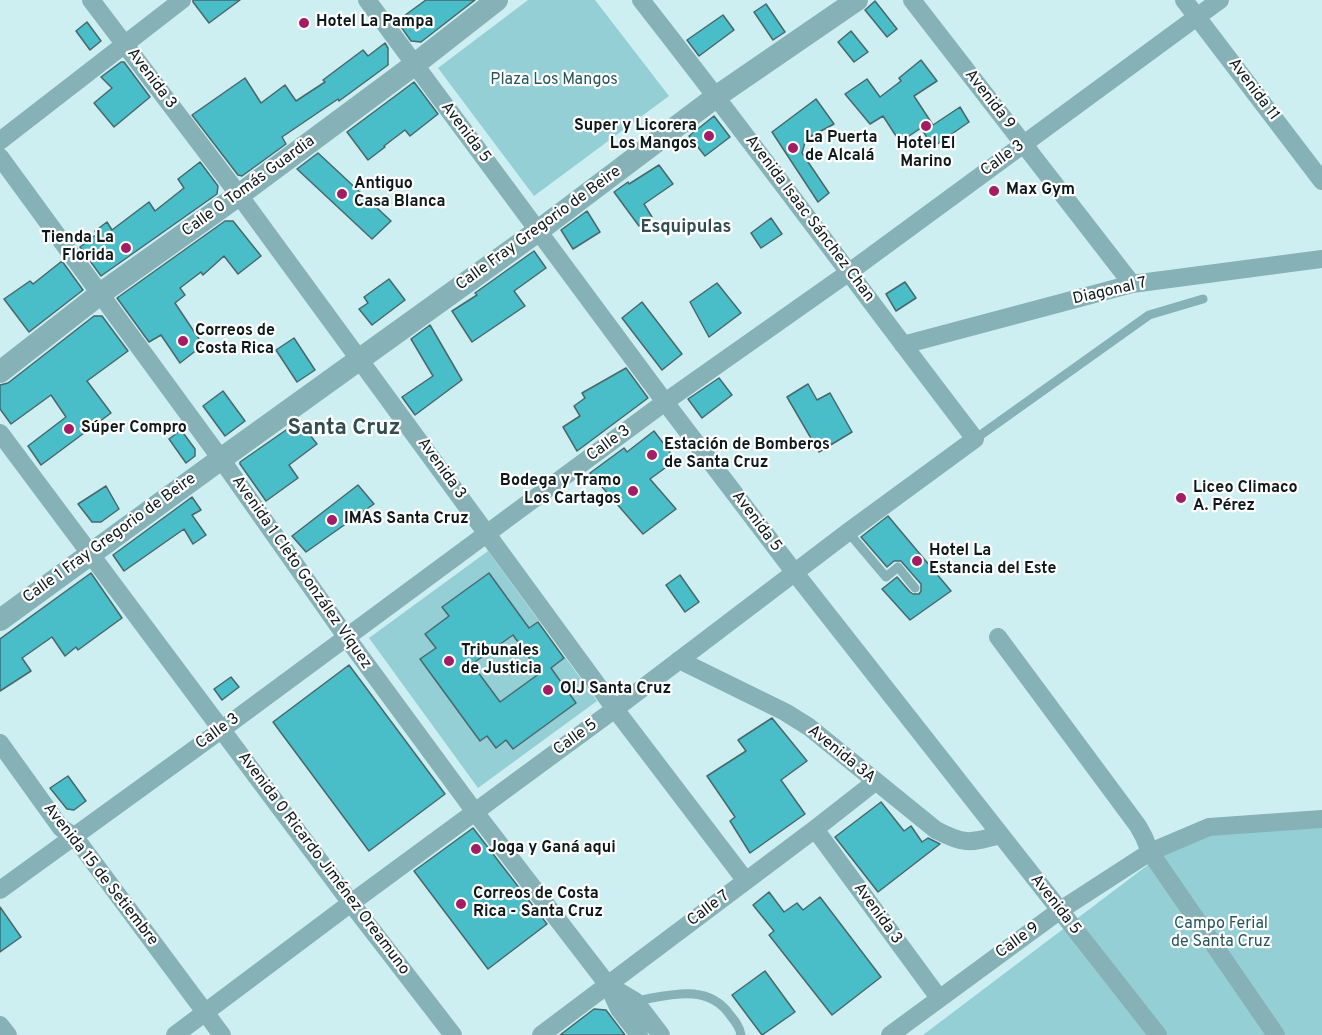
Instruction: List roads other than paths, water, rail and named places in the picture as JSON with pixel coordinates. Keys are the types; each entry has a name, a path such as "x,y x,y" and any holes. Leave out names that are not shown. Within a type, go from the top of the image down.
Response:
{"street":[{"name":"Avenida 3","path":"91,0 239,195 615,709 746,881"},
{"path":"0,141 182,0"},
{"name":"Avenida 5","path":"367,0 665,402 795,573 1158,1035"},
{"name":"Calle 0 Tomás Guardia","path":"0,372 100,294 239,195 497,0"},
{"name":"Avenida Isaac Sánchez Chan","path":"641,0 717,96 975,439"},
{"name":"Calle Fray Gregorio de Beire","path":"221,459 538,231 717,96 857,0"},
{"name":"Avenida 9","path":"912,0 1132,284"},
{"name":"Avenida 11","path":"1184,0 1322,181"},
{"name":"Calle 3","path":"0,890 665,402 848,273 1220,0"},
{"name":"Avenida 1 Cleto González Víquez","path":"0,157 221,459 346,638 475,812 608,985 619,1008 639,1035"},
{"name":"Diagonal 7","path":"903,345 1132,284 1322,260"},
{"name":"Avenida 0 Ricardo Jiménez Oreamuno","path":"0,433 351,903 453,1035"},
{"name":"Calle 5","path":"175,1035 975,439"},
{"name":"Calle 1 Fray Gregorio de Beire","path":"0,620 221,459"},
{"path":"999,638 1138,826 1150,852 1276,1035"},
{"name":"Avenida 3A","path":"679,660 785,712 809,727 936,830 956,840 974,842 1000,835"},
{"name":"Avenida 15 de Setiembre","path":"0,742 61,828 74,836 222,1035"},
{"name":"Calle 7","path":"541,1035 875,782"},
{"name":"Calle 9","path":"890,1035 1059,911 1150,852 1209,827 1322,819"},
{"name":"Avenida 3","path":"815,829 939,998"},
{"name":"Avenida 1 Cleto González Víquez","path":"608,985 635,1001 661,1035"},
{"path":"0,1025 8,1035"}],"lane":[{"path":"975,439 1149,315 1203,299"},
{"path":"848,532 886,577 898,567 915,588"},
{"path":"635,1001 687,993 708,996 727,1010 740,1029 741,1035"}],"place":[{"name":"Hotel La Pampa","path":"304,23"},
{"name":"Hotel El Marino","path":"926,126"},
{"name":"Super y Licorera Los Mangos","path":"709,136"},
{"name":"La Puerta de Alcalá","path":"793,148"},
{"name":"Max Gym","path":"994,191"},
{"name":"Antiguo Casa Blanca","path":"342,194"},
{"name":"Tienda La Florida","path":"126,248"},
{"name":"Correos de Costa Rica","path":"183,341"},
{"name":"Súper Compro","path":"69,429"},
{"name":"Estación de Bomberos de Santa Cruz","path":"652,455"},
{"name":"Bodega y Tramo Los Cartagos","path":"633,491"},
{"name":"Liceo Climaco A. Pérez","path":"1181,498"},
{"name":"IMAS Santa Cruz","path":"332,520"},
{"name":"Hotel La Estancia del Este","path":"917,561"},
{"name":"Tribunales de Justicia","path":"449,661"},
{"name":"OIJ Santa Cruz","path":"548,690"},
{"name":"Joga y Ganá aqui","path":"476,849"},
{"name":"Correos de Costa Rica - Santa Cruz","path":"461,904"}],"district":[{"name":"Esquipulas","path":"686,228"},
{"name":"Santa Cruz","path":"344,430"}],"park label":[{"name":"Plaza Los Mangos","path":"554,81"},
{"name":"Campo Ferial de Santa Cruz","path":"1221,934"}]}
